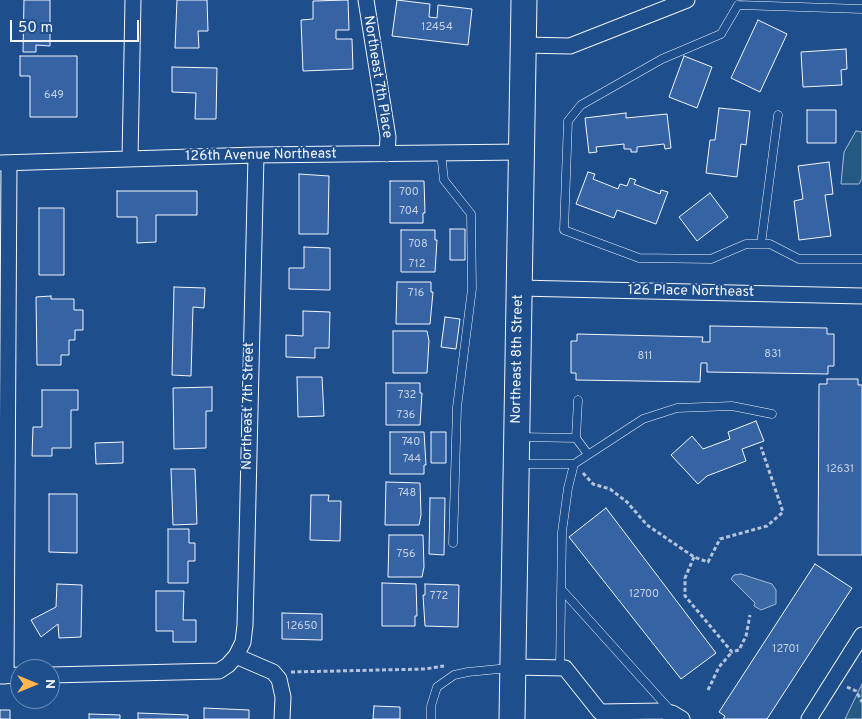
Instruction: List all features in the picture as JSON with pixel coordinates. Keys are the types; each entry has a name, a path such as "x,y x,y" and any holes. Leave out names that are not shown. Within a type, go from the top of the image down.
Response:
{"main road":[{"name":"Northeast 8th Street","path":"512,719 524,0"}],"street":[{"path":"130,159 133,0"},
{"name":"Northeast 7th Place","path":"366,0 388,138 387,154"},
{"path":"524,45 570,46 687,0"},
{"name":"126th Avenue Northeast","path":"4,163 256,155 522,152"},
{"name":"Northeast 7th Street","path":"236,656 242,642 245,625 256,155"},
{"path":"4,163 9,676"},
{"name":"126 Place Northeast","path":"519,288 862,296"},
{"path":"809,719 862,635"},
{"path":"60,675 212,672 219,671 236,656 273,672 282,687 282,719"},
{"path":"513,667 565,668 600,712 677,716"}],"lane":[{"path":"862,9 737,3 721,34 662,59 581,105 568,121 564,230 639,258 711,259 746,244 770,244 799,259 862,259"},
{"path":"761,244 778,115"},
{"path":"440,153 444,180 471,214 472,289 457,407 453,543"},
{"path":"578,400 576,438 587,453"},
{"path":"560,668 562,532 568,488 574,464 587,453 643,419 677,408 732,406 772,414"},
{"path":"517,437 576,438"},
{"path":"516,464 574,464"},
{"path":"562,590 677,716"},
{"path":"431,719 431,706 437,687 454,675 513,667"}],"path":[{"path":"574,464 592,484 610,489 627,502 647,525 694,557 708,562 720,539 767,526 782,512 761,447"},
{"path":"694,557 685,578 685,596 732,652"},
{"path":"708,690 719,667 732,652 739,650 746,636 750,615"},
{"path":"273,672 425,669 452,665"},
{"path":"833,681 856,691 862,702"}],"shaded area":[{"path":"856,131 862,132 862,178 859,184 841,184 844,152"},
{"path":"741,574 772,584 776,590 776,604 761,610 754,606 755,603 731,579 734,575"},
{"path":"862,684 862,719 845,719"}],"building":[{"path":"24,0 50,0 50,46 36,45 36,52 23,52"},
{"path":"177,0 207,0 208,31 198,31 199,48 175,48"},
{"path":"348,0 349,30 336,30 336,39 352,39 353,69 303,71 301,20 313,19 313,1"},
{"path":"397,0 430,4 429,17 437,18 438,5 472,9 468,45 392,36"},
{"path":"758,20 787,34 760,92 731,78"},
{"path":"846,49 847,69 841,70 842,85 803,87 801,52"},
{"path":"20,56 77,56 77,117 30,117 30,76 20,76"},
{"path":"684,56 712,67 697,108 669,97"},
{"path":"172,67 217,68 216,119 195,119 196,93 172,92"},
{"path":"719,108 750,111 746,145 741,144 737,177 706,173 710,140 715,140"},
{"path":"807,110 836,110 836,143 807,143"},
{"path":"626,113 626,118 667,114 671,148 665,149 664,144 637,147 637,152 631,152 631,149 624,149 624,144 596,147 597,152 589,153 585,118"},
{"path":"829,162 833,194 825,195 831,236 799,240 794,201 803,199 798,166"},
{"path":"588,172 595,174 593,179 618,189 620,184 627,186 630,178 636,180 634,184 660,194 661,190 668,192 656,224 617,210 614,218 576,204"},
{"path":"299,174 329,176 328,234 299,234"},
{"path":"390,181 424,181 425,213 423,213 423,223 390,223"},
{"path":"117,191 197,191 197,215 156,215 156,242 137,243 137,217 117,217"},
{"path":"710,193 728,217 697,241 679,217"},
{"path":"39,208 64,208 64,275 39,275"},
{"path":"450,229 465,229 465,260 450,260"},
{"path":"401,230 435,230 435,240 437,240 435,272 401,272"},
{"path":"304,247 330,248 330,290 289,289 289,268 304,268"},
{"path":"397,282 431,282 431,292 433,292 430,324 396,324"},
{"path":"174,287 205,288 204,308 193,307 191,376 172,375"},
{"path":"51,296 51,299 74,299 74,310 83,310 83,330 75,330 75,340 69,340 69,355 61,355 61,365 37,365 36,297"},
{"path":"303,311 330,312 329,348 315,348 315,358 286,357 286,335 303,336"},
{"path":"445,317 460,319 456,349 441,347"},
{"path":"710,326 827,328 827,334 834,334 834,366 828,366 828,374 707,372 707,363 701,363 700,382 576,380 576,373 571,373 571,341 577,341 577,334 703,337 702,342 710,342"},
{"path":"393,331 427,331 429,341 427,373 393,373"},
{"path":"297,377 322,377 324,416 298,417"},
{"path":"827,379 858,379 858,385 862,385 862,555 818,555 819,384 827,384"},
{"path":"386,383 420,383 420,393 422,393 420,425 386,425"},
{"path":"212,387 212,411 206,411 206,448 174,449 173,388"},
{"path":"42,390 78,390 78,410 71,410 71,448 52,448 52,456 32,456 33,427 42,427"},
{"path":"756,421 764,441 742,449 746,461 707,476 698,484 671,455 692,436 703,449 730,439 728,432"},
{"path":"390,432 424,432 426,465 424,465 424,474 390,474"},
{"path":"431,432 446,432 446,463 431,463"},
{"path":"123,442 123,463 96,464 95,443"},
{"path":"171,469 195,469 197,524 173,525"},
{"path":"386,482 420,483 421,515 419,525 385,525"},
{"path":"49,494 77,494 77,553 49,552"},
{"path":"311,495 329,495 328,501 341,501 340,541 310,540"},
{"path":"430,498 445,498 444,555 429,554"},
{"path":"606,508 716,653 681,679 569,537"},
{"path":"168,529 189,529 189,543 195,543 195,561 188,561 188,583 168,583"},
{"path":"389,535 423,535 424,567 422,577 388,577"},
{"path":"815,564 852,588 767,719 723,719 725,716 719,712"},
{"path":"382,583 416,584 417,616 415,616 415,626 382,626"},
{"path":"57,584 82,585 81,637 59,638 58,624 41,637 31,620 56,607"},
{"path":"425,584 459,585 458,627 425,626 423,595 425,595"},
{"path":"156,591 184,591 183,620 196,620 196,642 173,642 173,631 156,631"},
{"path":"282,613 322,614 322,640 282,639"},
{"path":"374,706 400,707 400,719 373,719"},
{"path":"204,708 249,710 249,719 204,719"},
{"path":"0,710 10,710 10,719 0,719"},
{"path":"138,713 188,715 188,719 138,719"},
{"path":"89,714 120,715 120,719 89,719"}]}
